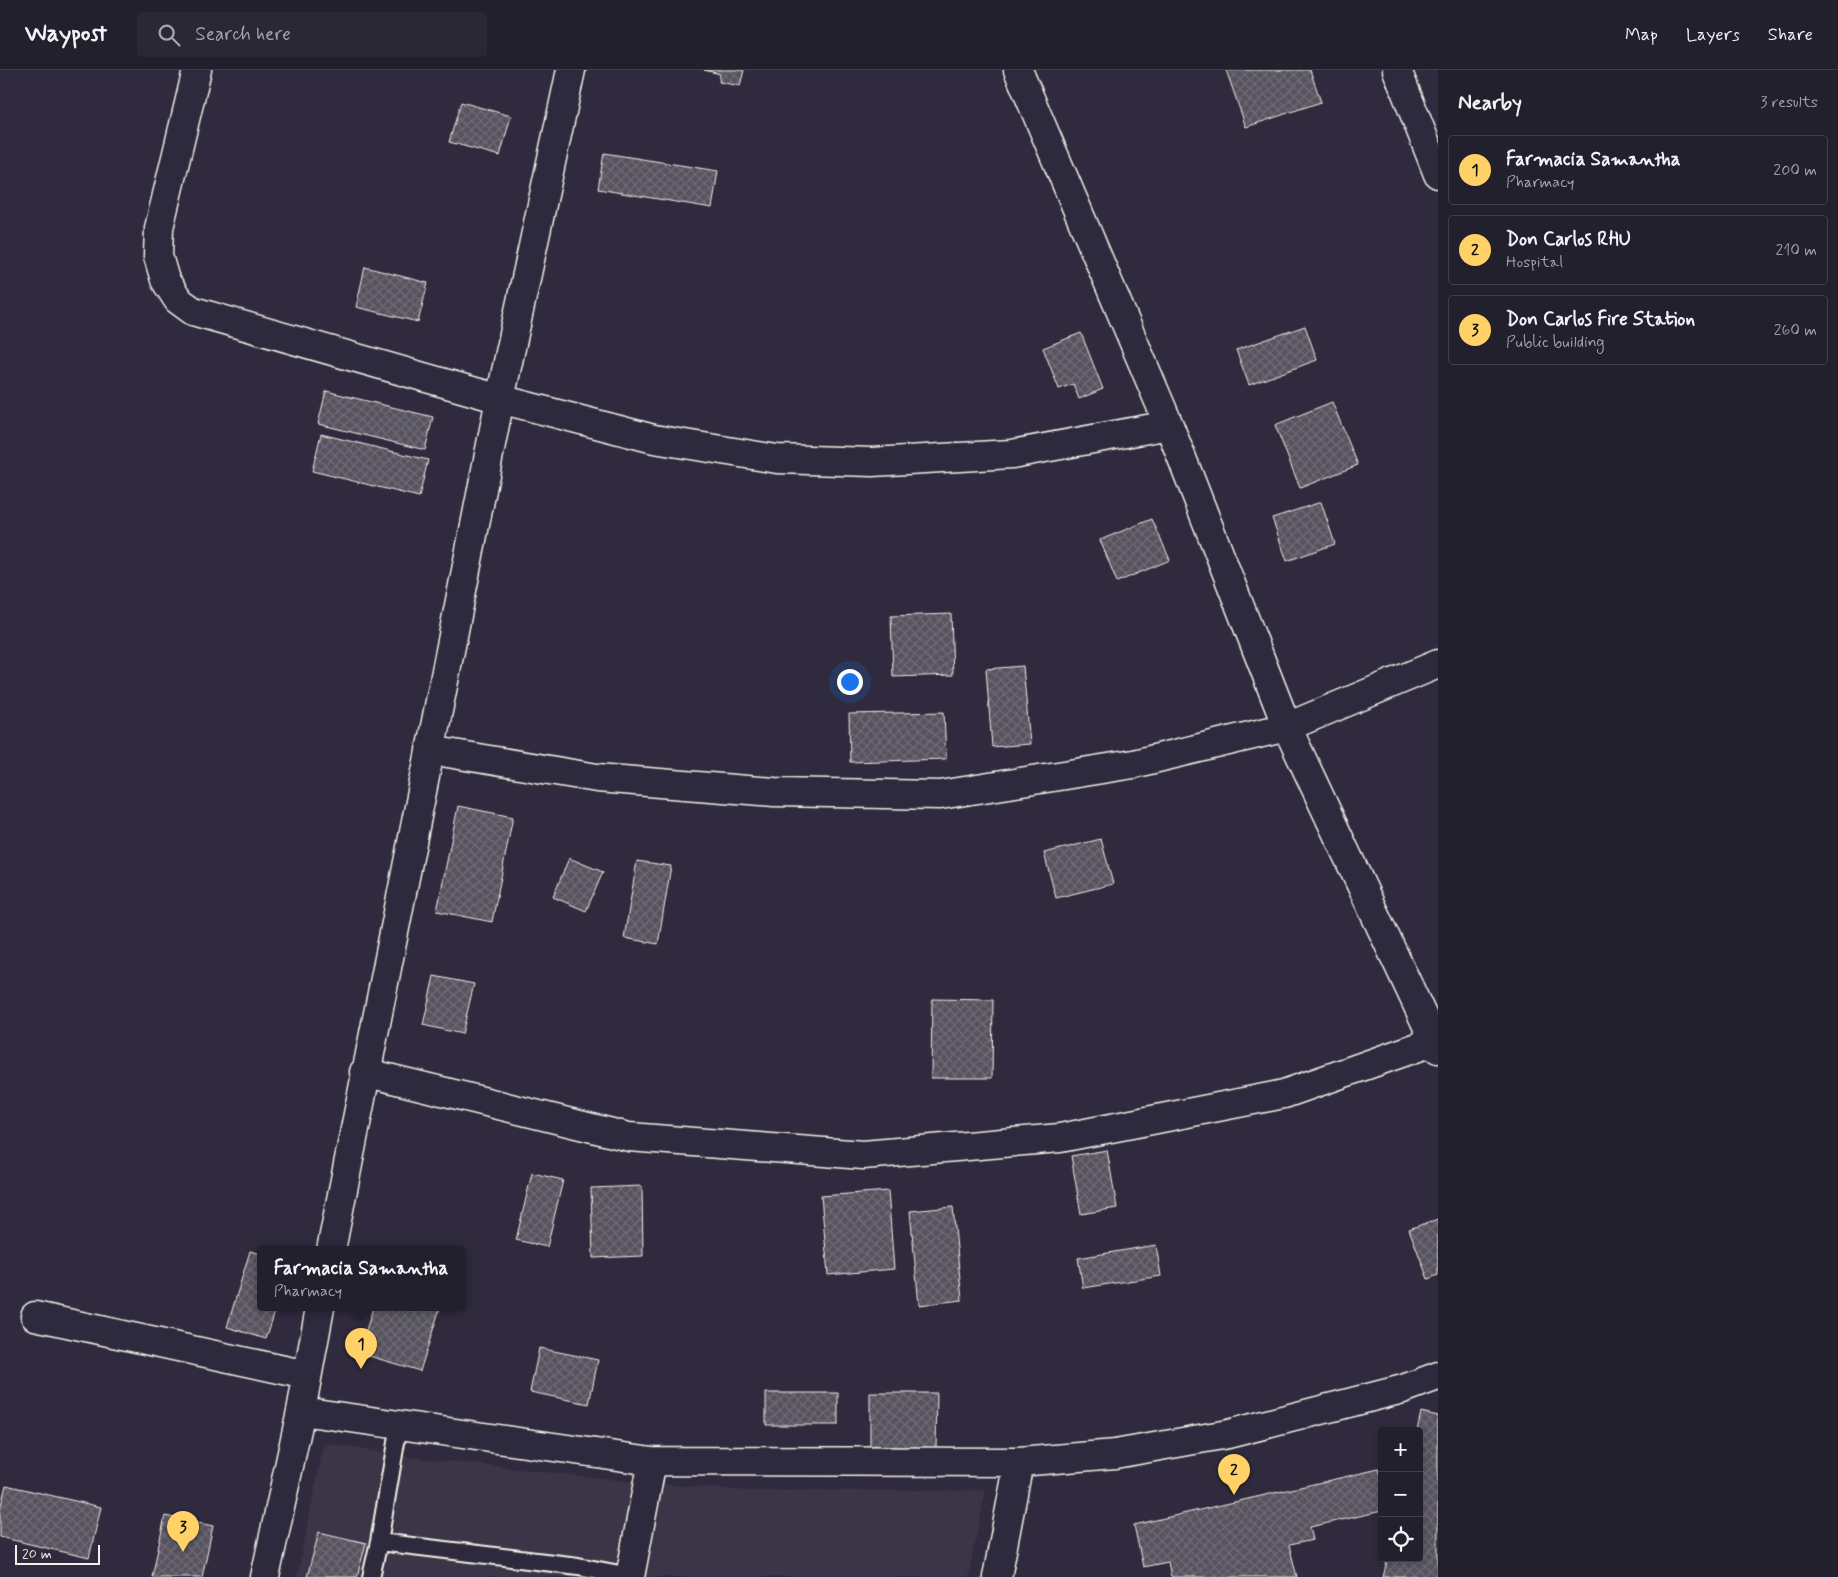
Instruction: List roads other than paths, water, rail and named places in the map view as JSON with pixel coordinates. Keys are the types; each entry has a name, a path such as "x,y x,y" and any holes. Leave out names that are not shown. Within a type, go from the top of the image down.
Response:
{"street":[{"path":"197,70 159,228 158,256 165,280 178,300 193,311 500,399 654,439 777,459 872,462 1012,454 1169,425"},
{"path":"332,1246 364,1072 500,399 571,70"},
{"path":"364,1072 630,1137 862,1155 1060,1138 1284,1094 1437,1043 1288,727 1169,425 1018,70"},
{"path":"1397,70 1438,174"},
{"path":"430,750 597,778 774,792 940,794 1133,764 1288,727 1438,664"},
{"path":"265,1577 301,1411 319,1311"},
{"path":"35,1316 307,1375"},
{"path":"301,1411 652,1461 1019,1462 1115,1454 1228,1434 1403,1389 1438,1376"},
{"path":"630,1576 652,1461"},
{"path":"997,1577 1019,1462"}],"lane":[{"path":"371,1577 399,1425"},
{"path":"378,1542 578,1566 630,1576"}],"place":[{"name":"Farmacia Samantha","path":"361,1369"},
{"name":"Don Carlos RHU","path":"1234,1495"},
{"name":"Don Carlos Fire Station","path":"183,1552"}]}
